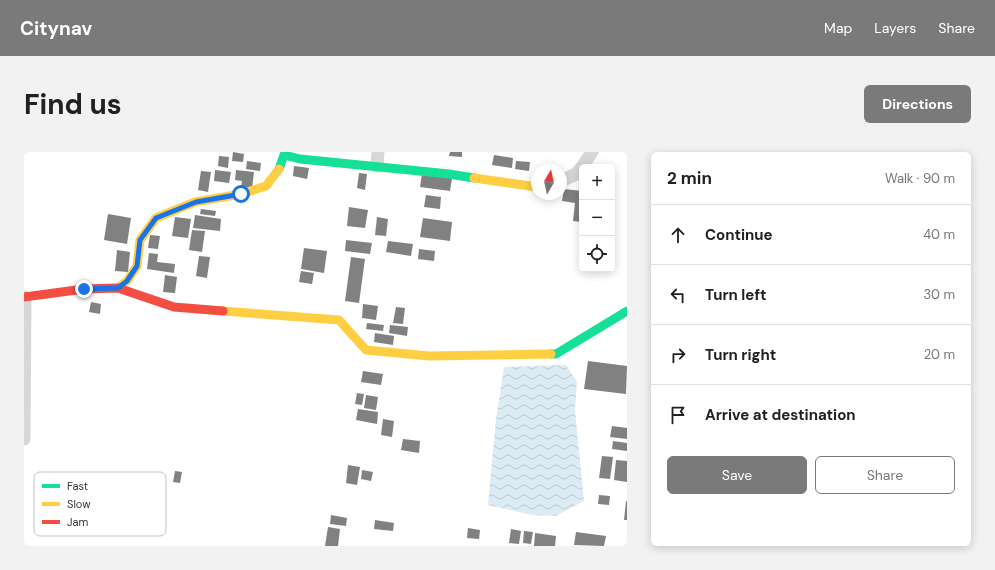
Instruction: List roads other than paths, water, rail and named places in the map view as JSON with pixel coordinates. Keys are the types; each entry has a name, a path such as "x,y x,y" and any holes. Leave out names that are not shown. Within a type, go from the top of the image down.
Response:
{"street":[{"path":"376,166 378,152"},
{"path":"584,164 592,152"},
{"path":"118,288 127,281 137,266 140,240 156,218 196,202 241,194 266,186 279,169 284,154 300,159 449,174 531,186"},
{"path":"567,178 576,174 579,170"},
{"path":"24,439 24,297 84,289 118,288 174,306 339,320 366,350 429,356 556,354 627,311"}],"water":[{"path":"566,365 577,382 575,410 584,501 556,516 532,515 488,505 496,419 504,367"}]}
